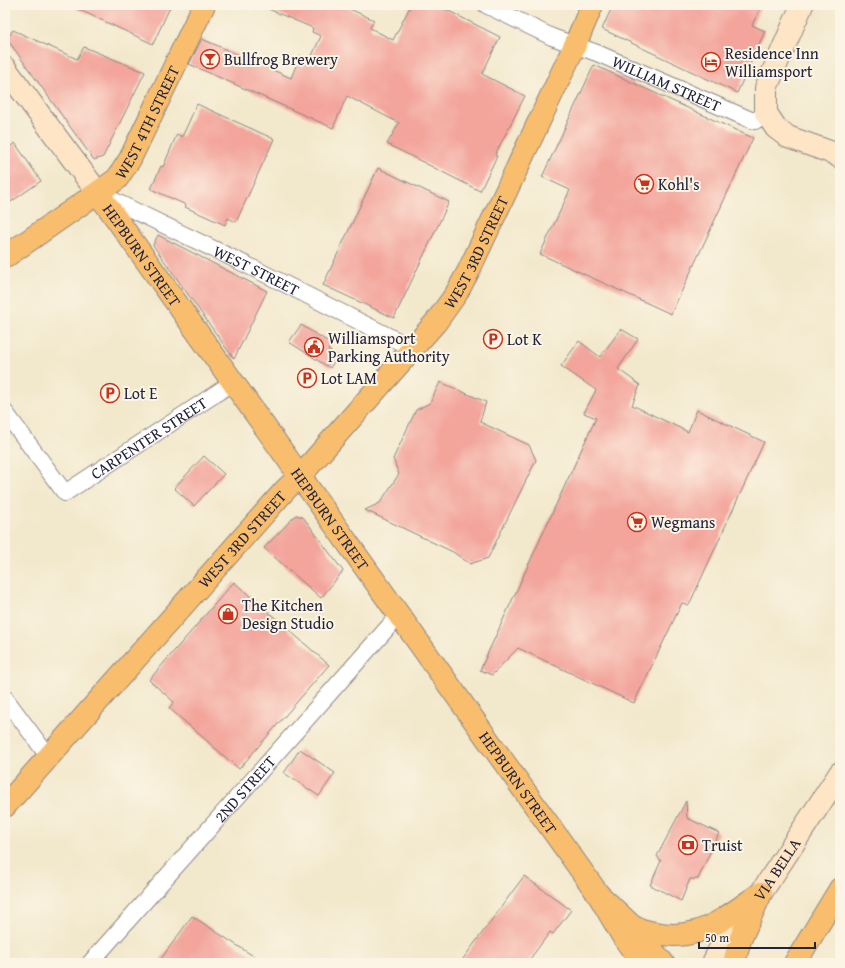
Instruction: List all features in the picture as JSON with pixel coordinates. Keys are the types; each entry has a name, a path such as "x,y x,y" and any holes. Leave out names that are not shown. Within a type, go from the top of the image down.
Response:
{"main road":[{"name":"WEST 4TH STREET","path":"5,257 117,179 130,159 204,5"},
{"name":"WEST 3RD STREET","path":"5,806 286,489 300,476 362,404 414,349 436,322 456,294 468,272 575,45 592,5"},
{"path":"802,5 766,88 766,114 776,128 788,137 833,153 840,157"},
{"name":"HEPBURN STREET","path":"5,68 98,193 232,383 598,894 633,927 662,963"},
{"name":"VIA BELLA","path":"713,963 727,934 761,893 840,773"},
{"path":"795,963 840,890"},
{"path":"633,927 660,935 679,935 697,932 720,921 761,893"},
{"path":"734,963 740,940 761,893"},
{"path":"598,894 622,935 642,963"}],"street":[{"name":"WILLIAM STREET","path":"486,5 552,37 597,52 751,120 754,121 766,114"},
{"name":"WEST STREET","path":"98,193 257,270 414,349"},
{"name":"CARPENTER STREET","path":"5,412 65,493 232,383"},
{"name":"2ND STREET","path":"90,963 399,615"},
{"path":"5,698 48,756"}],"building":[{"path":"69,5 171,5 153,44"},
{"path":"259,5 341,5 374,20 370,28 393,40 411,5 437,5 500,37 482,74 525,96 495,155 497,156 480,191 387,144 399,123 347,96 333,128 189,64 202,39 291,78 300,56 310,60 321,36 312,32 313,28"},
{"name":"Residence Inn Williamsport","path":"613,5 762,5 752,25 765,31 737,93 602,29"},
{"path":"13,30 77,59 84,47 145,72 103,157 94,160 7,39"},
{"name":"Kohl's","path":"594,65 753,138 671,314 540,254 570,190 542,177"},
{"path":"197,104 274,139 236,222 228,218 225,225 185,207 186,205 151,189 161,166 163,167 177,134 182,137"},
{"path":"15,143 41,181 5,206 5,150"},
{"path":"378,168 449,202 394,318 323,285"},
{"path":"158,235 267,291 234,359 153,245"},
{"name":"Williamsport Parking Authority","path":"301,325 332,344 328,350 338,356 330,368 289,342"},
{"name":"Wegmans","path":"621,329 638,339 618,369 640,385 632,405 688,432 697,410 764,442 689,605 682,603 634,703 518,648 492,675 480,670 596,418 584,413 596,390 561,366 579,341 600,357"},
{"path":"440,382 486,402 480,422 529,445 536,460 488,558 470,564 453,552 365,510 380,503 399,474 393,459 416,410 430,403"},
{"path":"204,456 224,474 194,506 174,488"},
{"path":"296,515 303,517 343,571 321,598 264,548"},
{"path":"234,582 329,665 239,769 169,708 174,702 149,680"},
{"path":"300,749 335,773 319,796 284,773"},
{"name":"Truist","path":"686,801 687,818 719,833 698,879 690,879 681,901 650,885 661,861 657,856"},
{"path":"524,876 571,910 553,934 550,932 527,963 460,963"},
{"path":"192,916 264,963 158,963"}],"place":[{"name":"Bullfrog Brewery","path":"210,59"},
{"name":"Residence Inn Williamsport","path":"711,62"},
{"name":"Kohl's","path":"644,184"},
{"name":"Lot K","path":"493,339"},
{"name":"Williamsport Parking Authority","path":"314,347"},
{"name":"Lot LAM","path":"307,378"},
{"name":"Lot E","path":"110,393"},
{"name":"Wegmans","path":"637,522"},
{"name":"The Kitchen Design Studio","path":"228,614"},
{"name":"Truist","path":"688,845"}]}
